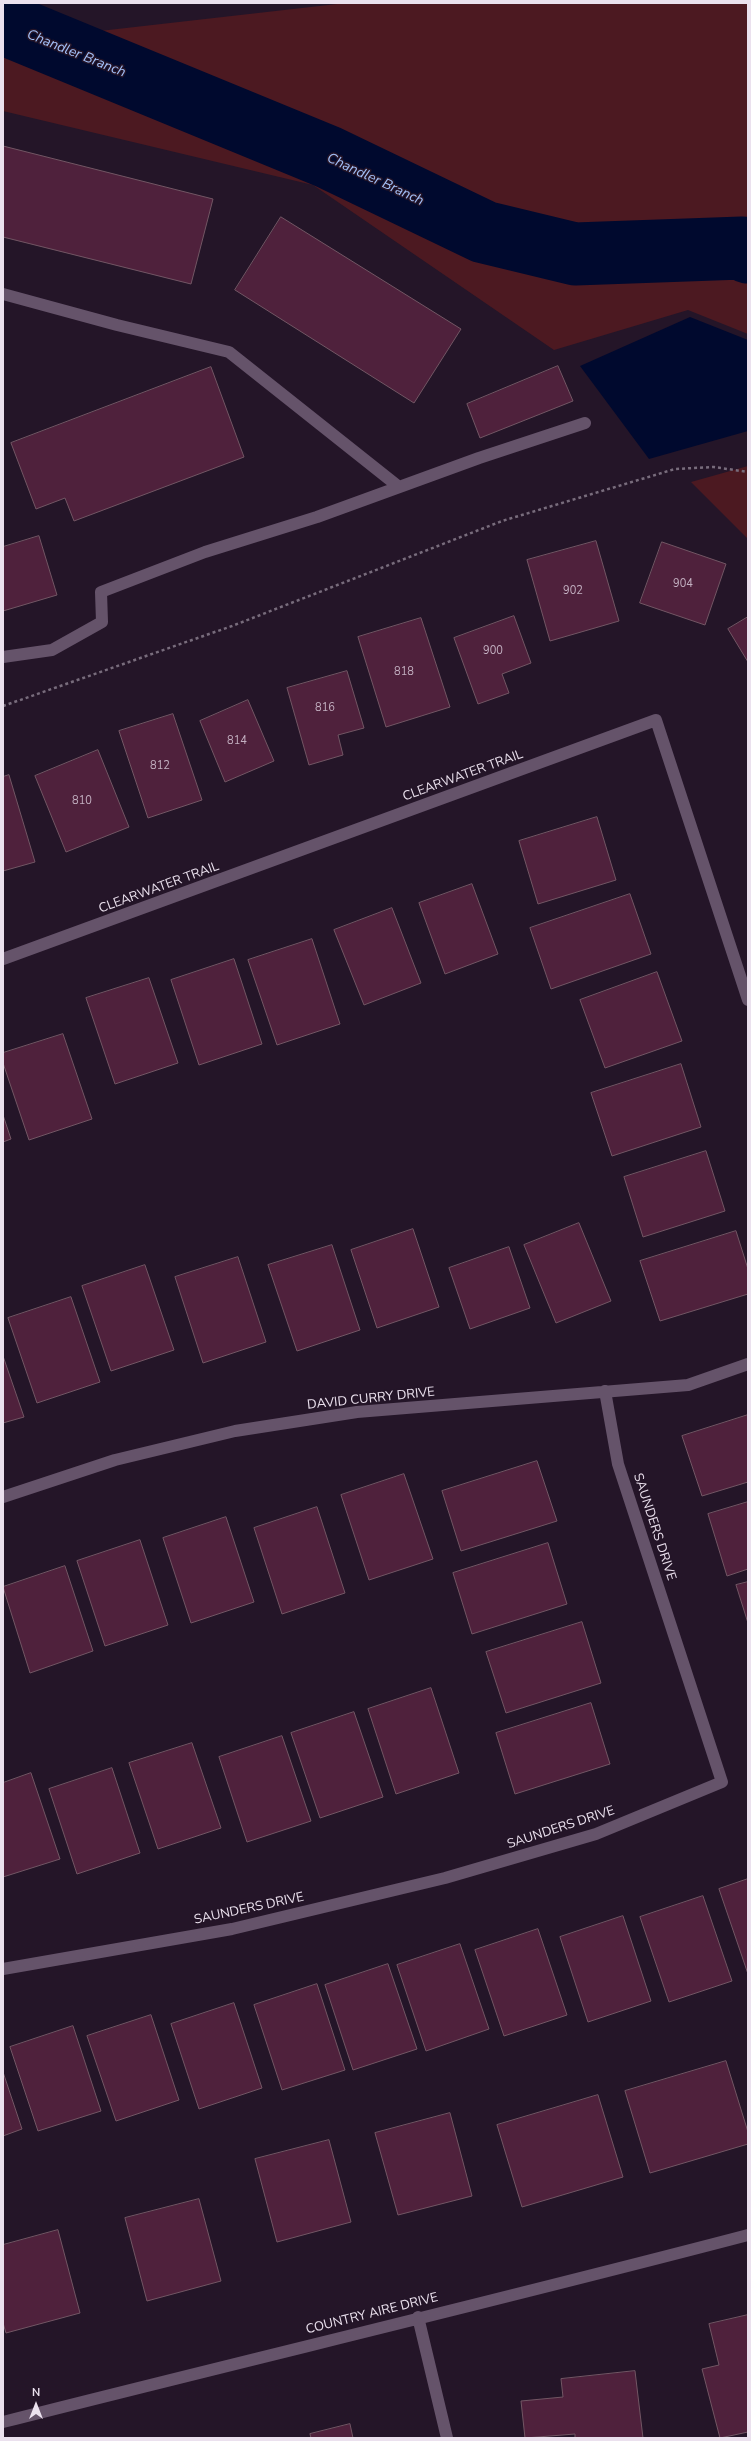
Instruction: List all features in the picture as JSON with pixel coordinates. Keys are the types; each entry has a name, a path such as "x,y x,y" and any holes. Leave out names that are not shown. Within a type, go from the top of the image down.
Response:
{"street":[{"path":"3,294 117,325 229,352 399,487"},
{"path":"3,657 52,650 102,622 101,592 205,552 317,517 585,423"},
{"name":"CLEARWATER TRAIL","path":"3,959 173,899 656,720 748,1000"},
{"name":"DAVID CURRY DRIVE","path":"3,1497 115,1460 235,1431 357,1412 688,1385 748,1364"},
{"name":"SAUNDERS DRIVE","path":"3,1968 232,1929 445,1878 596,1834 722,1782 618,1464 605,1391"},
{"name":"COUNTRY AIRE DRIVE","path":"3,2422 418,2317 564,2283 748,2235"},
{"path":"418,2317 447,2438"}],"path":[{"path":"3,706 232,626 502,520 675,468 714,467 748,472"}],"shaded area":[{"path":"346,3 748,3 748,334 688,310 554,350 313,185 3,111 3,42"},
{"path":"748,466 748,539 691,482"}],"water":[{"path":"690,317 748,340 748,431 649,459 580,366"}],"building":[{"path":"3,146 213,199 191,284 3,237"},
{"path":"281,217 461,329 414,403 235,290"},
{"path":"558,366 573,401 480,438 467,404"},
{"path":"211,367 244,457 74,521 65,498 36,509 11,443"},
{"path":"39,536 57,595 3,611 3,547"},
{"path":"596,541 619,621 550,641 527,560"},
{"path":"662,542 726,564 705,625 640,603"},
{"path":"514,616 531,663 502,674 509,693 478,704 454,638"},
{"path":"748,617 748,662 728,629"},
{"path":"421,618 450,707 386,727 358,637"},
{"path":"347,671 364,728 338,735 343,755 309,765 287,688"},
{"path":"248,700 274,761 225,782 200,721"},
{"path":"173,714 202,800 148,818 119,731"},
{"path":"98,750 129,827 66,852 35,776"},
{"path":"9,775 35,862 3,871 3,777"},
{"path":"597,817 616,880 538,904 519,841"},
{"path":"472,884 498,954 445,974 419,903"},
{"path":"630,894 651,954 551,989 530,928"},
{"path":"392,908 421,983 364,1005 334,930"},
{"path":"312,939 340,1024 277,1045 248,960"},
{"path":"234,959 262,1044 199,1065 171,980"},
{"path":"657,972 682,1041 605,1068 580,1000"},
{"path":"149,978 178,1063 115,1084 86,998"},
{"path":"63,1034 92,1119 29,1140 3,1063 3,1053"},
{"path":"681,1064 701,1127 612,1156 591,1093"},
{"path":"3,1115 11,1139 3,1142"},
{"path":"706,1151 725,1211 643,1237 624,1177"},
{"path":"579,1223 611,1301 556,1323 524,1245"},
{"path":"413,1229 439,1307 377,1328 351,1250"},
{"path":"736,1231 748,1269 748,1294 660,1321 640,1261"},
{"path":"332,1245 360,1330 297,1351 268,1265"},
{"path":"509,1247 530,1308 470,1329 449,1268"},
{"path":"238,1257 266,1342 203,1363 175,1277"},
{"path":"145,1265 174,1350 111,1371 82,1286"},
{"path":"71,1297 100,1382 37,1403 8,1318"},
{"path":"3,1356 24,1417 3,1423"},
{"path":"748,1415 748,1482 702,1496 682,1436"},
{"path":"537,1461 557,1521 461,1551 442,1491"},
{"path":"404,1474 433,1559 369,1580 341,1495"},
{"path":"748,1502 748,1569 727,1576 708,1514"},
{"path":"317,1507 345,1593 282,1614 254,1528"},
{"path":"226,1517 254,1602 191,1623 163,1538"},
{"path":"140,1540 168,1625 105,1646 77,1561"},
{"path":"548,1543 567,1604 472,1634 453,1573"},
{"path":"65,1566 93,1651 30,1673 3,1587"},
{"path":"748,1582 748,1623 736,1585"},
{"path":"582,1622 601,1683 506,1713 486,1652"},
{"path":"431,1688 459,1773 396,1794 368,1709"},
{"path":"591,1703 610,1764 515,1794 496,1733"},
{"path":"354,1712 383,1797 320,1818 291,1733"},
{"path":"282,1736 311,1821 247,1842 219,1757"},
{"path":"192,1743 221,1828 158,1849 129,1763"},
{"path":"112,1768 140,1853 77,1874 49,1789"},
{"path":"31,1773 60,1859 3,1877 3,1783"},
{"path":"748,1879 748,1974 719,1889"},
{"path":"703,1896 732,1981 669,2002 640,1917"},
{"path":"623,1916 651,2001 588,2022 560,1937"},
{"path":"538,1929 567,2015 504,2036 475,1950"},
{"path":"460,1944 489,2029 426,2051 397,1965"},
{"path":"388,1964 417,2049 353,2070 325,1985"},
{"path":"317,1984 345,2070 282,2090 254,2005"},
{"path":"234,2003 262,2088 199,2109 171,2024"},
{"path":"151,2015 179,2100 116,2121 87,2036"},
{"path":"73,2026 101,2111 38,2131 10,2047"},
{"path":"726,2061 748,2132 748,2144 650,2173 625,2091"},
{"path":"3,2072 22,2129 3,2136"},
{"path":"598,2095 623,2177 522,2207 497,2125"},
{"path":"450,2113 472,2196 398,2215 375,2133"},
{"path":"329,2140 351,2222 277,2242 255,2159"},
{"path":"199,2199 221,2281 147,2301 125,2218"},
{"path":"58,2230 80,2313 6,2333 3,2323 3,2245"},
{"path":"748,2315 748,2432 720,2438 702,2369 719,2365 709,2324"},
{"path":"635,2371 643,2438 575,2438 575,2434 525,2438 521,2401 563,2397 561,2379"},
{"path":"350,2424 353,2438 311,2438 310,2434"}],"waterway":[{"name":"Chandler Branch","path":"17,29 328,157 484,232 575,254 742,248 748,252"}]}
